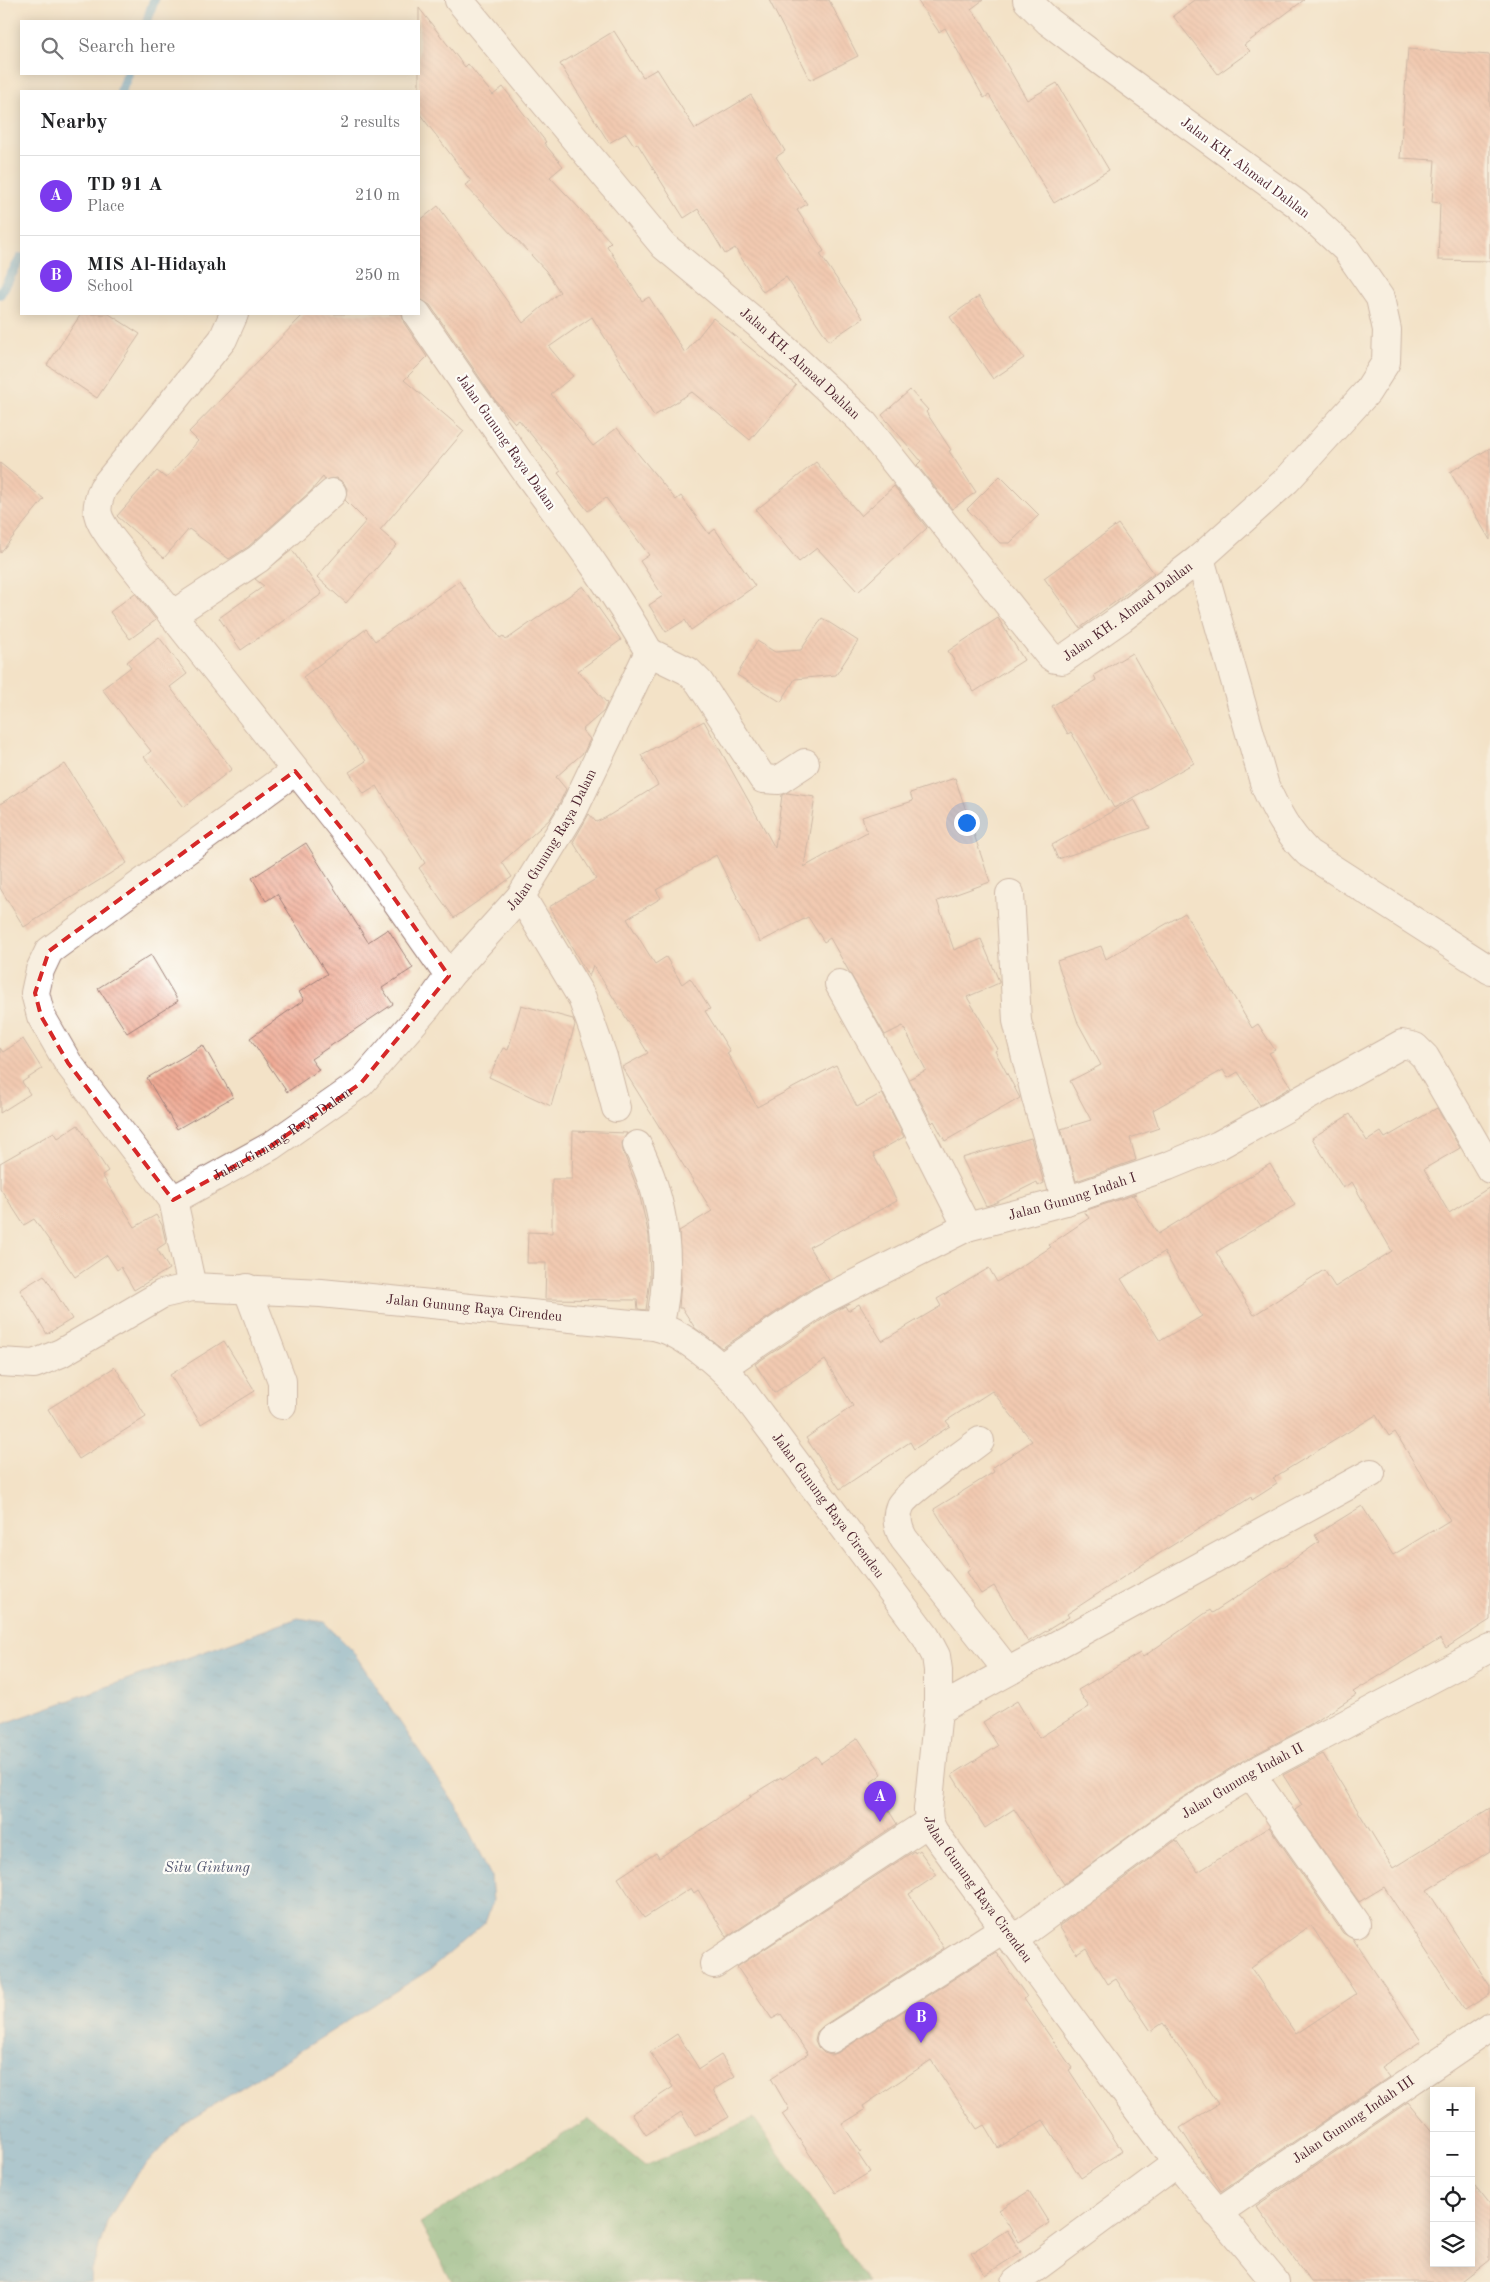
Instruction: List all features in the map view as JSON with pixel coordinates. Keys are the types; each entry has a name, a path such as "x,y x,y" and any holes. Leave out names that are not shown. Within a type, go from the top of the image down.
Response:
{"street":[{"name":"Jalan KH. Ahmad Dahlan","path":"459,0 664,246 759,325 862,422 1048,654 1055,659 1067,657 1159,591 1193,564 1287,480 1367,392 1386,362 1387,330 1380,298 1346,249 1297,204 1102,62 1048,21 1027,0"},
{"path":"234,315 224,339 103,488 97,504 99,520 111,538 368,861 450,976"},
{"name":"Jalan Gunung Raya Dalam","path":"173,1200 271,1146 361,1083 428,1006 450,976 522,896 574,811 649,652 628,615 598,570 501,436 418,315"},
{"path":"172,615 258,559 332,493"},
{"path":"1193,564 1265,786 1278,815 1294,839 1308,853 1490,970"},
{"path":"649,652 688,670 699,682 763,779 779,780 805,764"},
{"path":"192,1287 173,1200 68,1064 41,1016 35,993 40,970 49,951 295,771"},
{"path":"1010,894 1017,1022 1036,1098 1066,1200"},
{"path":"522,896 582,998 603,1058 616,1108"},
{"path":"839,984 892,1079 967,1227"},
{"name":"Jalan Gunung Indah I","path":"722,1367 822,1301 967,1227 1066,1200 1168,1166 1219,1145 1257,1126 1395,1046 1402,1044 1415,1046 1425,1057 1490,1169"},
{"path":"637,1144 650,1171 658,1197 668,1255 666,1299 659,1328"},
{"name":"Jalan Gunung Raya Cirendeu","path":"0,1362 34,1364 52,1357 162,1294 192,1287 247,1288 321,1293 659,1328 690,1344 722,1367 743,1392 926,1637 936,1656 938,1710 930,1774 929,1822 934,1832 1177,2163 1275,2282"},
{"path":"247,1288 282,1381 282,1406"},
{"path":"980,1440 904,1500 897,1516 898,1528 904,1540 1008,1671"},
{"path":"938,1710 1371,1473"},
{"name":"Jalan Gunung Indah II","path":"831,2039 1008,1935 1182,1816 1251,1774 1490,1648"},
{"path":"1251,1774 1356,1924"},
{"path":"714,1964 929,1822"},
{"name":"Jalan Gunung Indah III","path":"1217,2213 1490,2027"},
{"path":"1016,2282 1177,2163"}],"highlighted area":[{"path":"295,771 368,861 449,976 361,1083 271,1146 173,1200 68,1063 41,1016 35,993 49,951"}],"green space":[{"path":"754,2118 869,2282 452,2282 420,2223 588,2119 645,2166"}],"water":[{"name":"Situ Gintung","path":"298,1618 324,1622 352,1650 456,1806 491,1876 493,1901 485,1923 431,1969 182,2125 134,2178 107,2222 92,2270 91,2282 0,2282 0,1725"}],"building":[{"path":"769,0 829,0 858,56 810,80"},
{"path":"917,0 983,0 971,9 982,22 1027,100 1057,83 1109,170 1054,203 989,95 984,98 945,28 939,32"},
{"path":"1194,0 1304,0 1244,45 1250,51 1218,74 1173,16"},
{"path":"419,8 465,67 468,64 493,95 503,87 563,166 550,177 611,242 607,246 642,301 649,297 685,353 713,318 796,385 750,440 692,392 654,416 592,317 549,347 573,376 551,394 593,446 617,428 676,500 681,496 709,534 715,529 755,586 691,630 685,620 666,632 649,605 663,596 640,561 649,555 606,498 588,511 558,473 561,471 519,420 515,423 495,400 430,305 420,300 420,220 438,206 523,323 560,292 546,271 465,185 471,181 420,114"},
{"path":"614,31 643,77 657,69 695,129 751,95 785,151 776,157 807,204 797,210 824,251 820,254 863,318 829,341 786,277 763,292 735,248 725,254 698,209 684,218 637,143 634,145 626,133 609,143 560,64"},
{"path":"1408,49 1490,55 1490,261 1438,260 1440,203 1432,202 1435,160 1400,158"},
{"path":"979,296 1024,358 993,379 950,317"},
{"path":"80,315 111,315 140,334 97,398 47,365"},
{"path":"303,315 402,315 404,323 427,357 404,380 464,431 380,530 397,545 346,603 317,577 366,521 345,500 347,489 344,483 337,478 325,480 323,477 311,491 248,547 229,559 189,529 164,558 117,516 157,471 166,478 198,441 189,432"},
{"path":"910,390 928,410 926,412 976,492 952,509 917,465 921,461 882,415"},
{"path":"1490,448 1490,540 1450,472"},
{"path":"816,462 861,516 894,486 927,528 858,592 817,548 799,562 756,510"},
{"path":"0,463 44,499 0,553"},
{"path":"1000,476 1039,515 1010,543 1000,543 967,509"},
{"path":"1118,524 1154,573 1080,628 1044,578"},
{"path":"292,550 322,594 241,650 219,618 264,586 255,579"},
{"path":"459,581 500,638 503,636 506,640 583,586 621,640 578,671 607,703 604,711 582,730 590,739 584,752 556,777 566,789 550,819 502,862 512,877 454,918 419,868 425,863 377,786 364,794 349,772 366,761 303,677 366,629 375,641"},
{"path":"135,593 156,620 130,639 110,612"},
{"path":"822,618 858,641 836,675 795,679 781,702 737,675 757,641 775,652 801,650"},
{"path":"998,618 1024,660 974,692 948,651"},
{"path":"159,637 187,674 170,687 232,769 184,807 144,757 151,751 102,689 131,667 127,662"},
{"path":"1132,653 1194,763 1114,808 1071,732 1068,734 1052,706 1096,680 1094,675"},
{"path":"704,721 775,848 782,795 787,793 815,797 804,867 867,832 862,817 913,801 910,793 955,778 990,882 937,901 954,950 981,939 999,981 999,983 967,997 998,1049 995,1051 1020,1098 945,1141 934,1121 932,1123 909,1079 926,1070 903,1026 885,1035 830,938 824,942 808,917 760,942 716,855 656,890 661,898 627,919 655,964 666,957 682,984 690,978 710,1009 705,1011 730,1051 727,1053 757,1107 836,1065 857,1107 882,1093 904,1137 873,1154 897,1201 809,1247 829,1280 812,1288 722,1348 695,1328 682,1308 679,1308 681,1280 679,1231 712,1211 622,1067 648,1053 593,965 589,977 549,907 596,879 573,842 589,814 596,822 658,785 641,755"},
{"path":"65,764 127,863 24,927 0,888 0,804"},
{"path":"1134,799 1150,828 1058,859 1052,845"},
{"path":"306,843 368,942 388,929 413,968 382,988 393,1004 311,1059 319,1070 287,1092 250,1038 304,1000 299,992 327,974 277,894 266,901 252,878"},
{"path":"1185,913 1252,1028 1258,1024 1275,1050 1269,1053 1291,1087 1260,1105 1238,1072 1228,1078 1223,1070 1153,1110 1159,1128 1130,1138 1136,1160 1076,1181 1061,1129 1091,1120 1070,1081 1101,1065 1078,1023 1057,961 1101,946 1106,959"},
{"path":"151,955 178,1001 127,1033 98,988"},
{"path":"521,1005 573,1019 575,1025 551,1106 489,1077 503,1048 508,1050"},
{"path":"23,1039 42,1069 22,1082 30,1094 0,1113 0,1048 3,1052"},
{"path":"203,1045 233,1097 177,1129 147,1078"},
{"path":"1437,1108 1460,1148 1424,1169 1449,1213 1490,1187 1490,1620 1446,1648 1440,1639 1353,1692 1356,1695 1309,1726 1244,1760 1174,1803 1064,1884 1014,1809 985,1828 952,1775 998,1746 983,1722 1017,1701 1039,1738 1089,1707 1078,1690 1140,1653 1143,1657 1210,1610 1212,1613 1319,1542 1315,1535 1362,1506 1393,1555 1450,1520 1395,1432 1389,1436 1376,1415 1273,1478 1277,1484 1252,1500 1251,1497 1160,1553 1067,1614 1069,1617 1028,1642 994,1586 981,1594 967,1572 971,1569 934,1509 994,1472 992,1468 1032,1441 992,1391 946,1421 950,1426 914,1449 910,1442 840,1489 806,1438 853,1406 825,1360 774,1393 755,1364 845,1306 848,1311 859,1304 882,1341 941,1306 937,1299 989,1268 997,1282 1051,1247 1049,1245 1089,1218 1084,1211 1136,1194 1133,1195 1158,1234 1270,1164 1295,1205 1216,1252 1254,1315 1324,1270 1335,1287 1392,1251 1352,1182 1343,1188 1312,1138 1350,1114 1367,1141 1381,1132 1385,1138","holes":["1164,1252 1202,1316 1160,1341 1121,1279"]},
{"path":"78,1125 108,1171 102,1175 135,1227 156,1215 162,1225 166,1243 157,1249 169,1269 134,1290 121,1267 117,1270 107,1255 75,1277 34,1219 24,1225 0,1188 0,1163 54,1132 58,1138"},
{"path":"573,1131 627,1133 622,1143 623,1151 639,1193 649,1236 650,1279 646,1310 638,1309 637,1300 545,1299 546,1263 527,1263 528,1232 552,1233 552,1179 572,1179"},
{"path":"1031,1138 1044,1183 1038,1186 1037,1182 986,1206 962,1158"},
{"path":"44,1275 72,1319 47,1334 20,1290"},
{"path":"224,1341 255,1391 201,1424 170,1375"},
{"path":"115,1367 146,1417 79,1459 48,1409"},
{"path":"858,1738 882,1774 871,1782 897,1824 727,1937 698,1890 694,1893 691,1888 644,1918 618,1878 656,1853 659,1858 750,1796 781,1777 782,1779 816,1756 821,1763"},
{"path":"1323,1754 1393,1868 1490,1808 1490,1851 1427,1890 1490,1986 1490,1994 1465,2010 1384,1887 1359,1902 1295,1810 1302,1805 1283,1775"},
{"path":"1269,1827 1343,1933 1353,1939 1421,2041 1381,2067 1389,2077 1221,2191 1180,2128 1218,2104 1163,2023 1151,2031 1116,1979 1108,1984 1086,1948 1077,1954 1059,1926 1176,1840 1198,1872","holes":["1311,1925 1356,1994 1296,2034 1251,1968"]},
{"path":"919,1850 937,1875 909,1894 944,1948 823,2026 817,2032 815,2040 818,2047 824,2053 832,2055 839,2052 996,1952 1027,1997 1024,1999 1072,2068 1069,2070 1122,2151 1081,2178 1043,2120 998,2148 984,2125 977,2129 931,2060 863,2106 865,2110 842,2124 861,2152 858,2154 870,2172 836,2193 782,2114 789,2109 771,2078 808,2054 781,2014 772,2019 737,1967 914,1851 915,1853"},
{"path":"677,2034 699,2069 721,2055 735,2076 713,2090 729,2117 695,2136 681,2112 646,2135 632,2114 673,2087 650,2052"},
{"path":"1408,2102 1430,2129 1430,2267 1475,2267 1475,2186 1490,2205 1490,2260 1462,2282 1311,2282 1256,2206"},
{"path":"1029,2191 1049,2223 1019,2242 999,2210"},
{"path":"1007,2230 1021,2252 985,2275 971,2253"}],"waterway":[{"path":"147,20 154,0"},
{"path":"121,90 128,75"},
{"path":"0,294 20,260"}],"place":[{"name":"TD 91 A","path":"880,1822"},
{"name":"MIS Al-Hidayah","path":"921,2043"}]}
